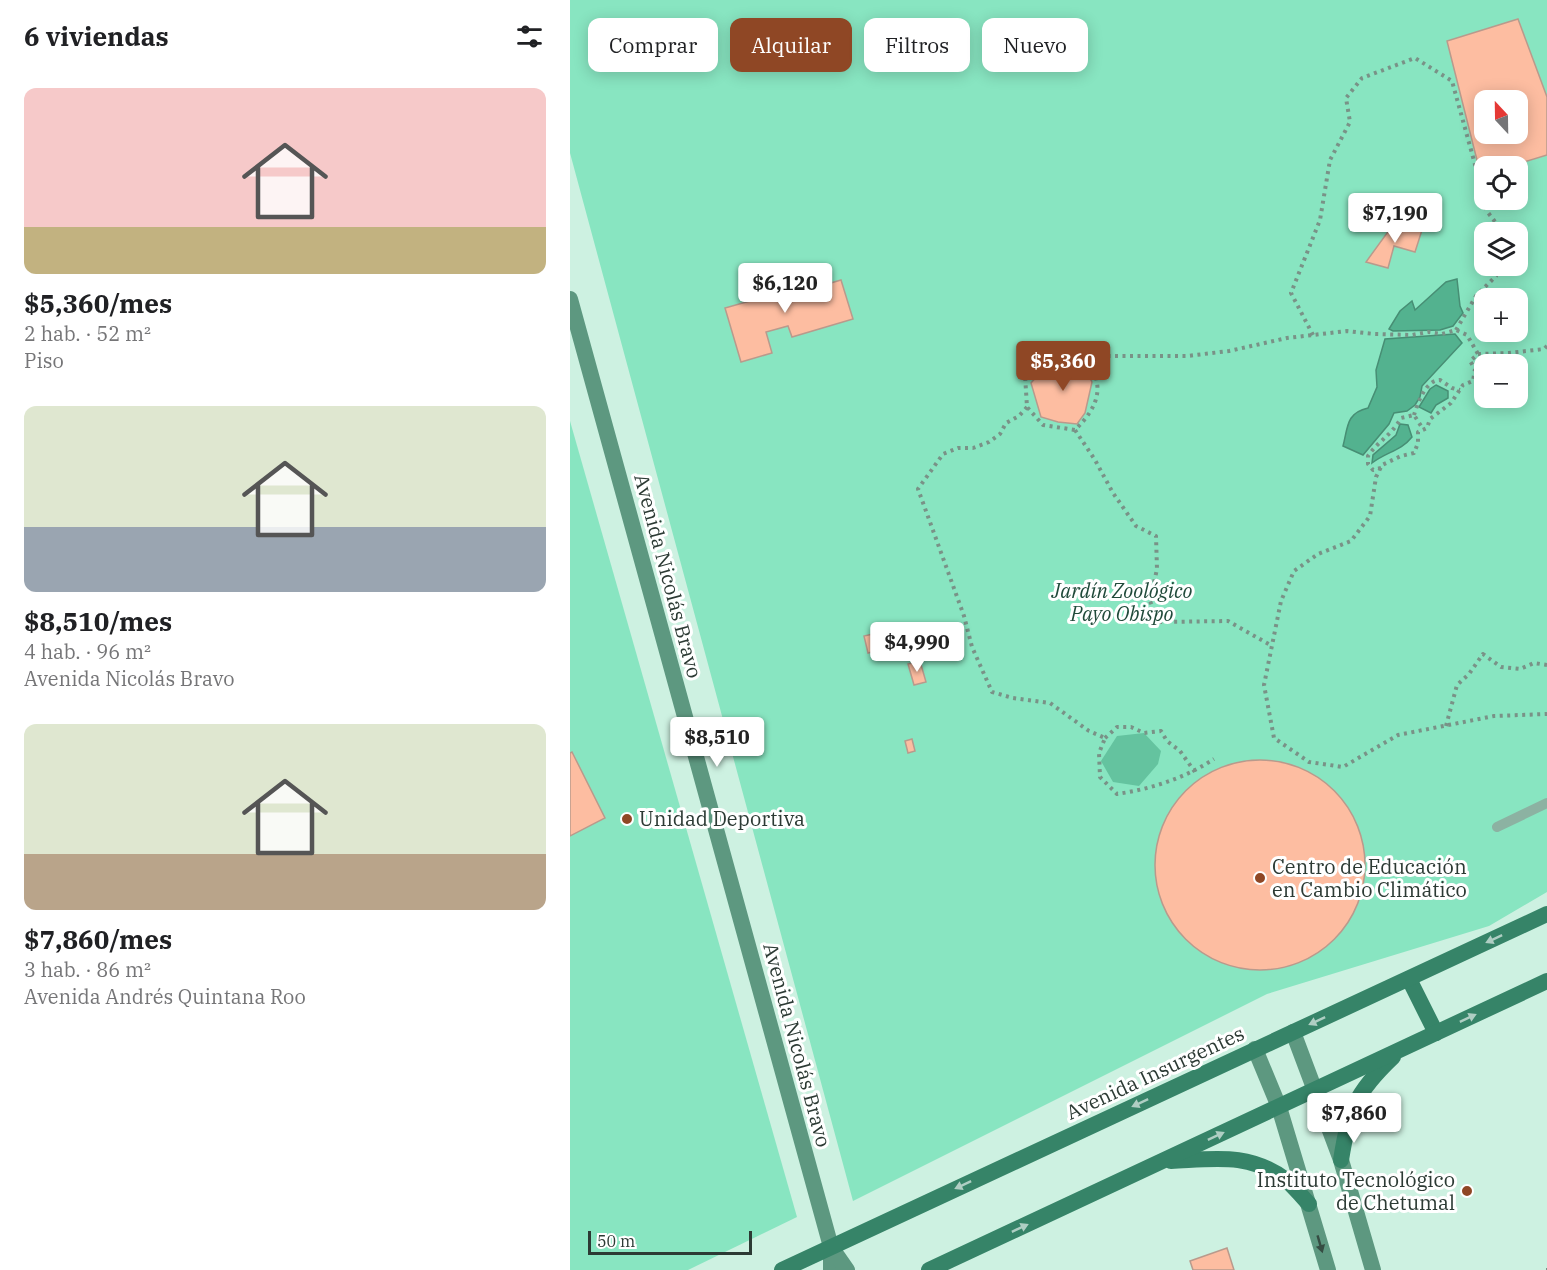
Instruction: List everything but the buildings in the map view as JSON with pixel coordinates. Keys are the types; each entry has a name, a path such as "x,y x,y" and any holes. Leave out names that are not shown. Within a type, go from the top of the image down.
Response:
{"main road":[{"name":"Avenida Nicolás Bravo","path":"570,299 831,1247 831,1270"},
{"name":"Avenida Insurgentes","path":"782,1270 1547,914"},
{"path":"1409,979 1436,1033"},
{"path":"929,1270 1547,981"},
{"path":"1293,1032 1341,1160 1373,1270"},
{"path":"1341,1160 1346,1126 1352,1109 1365,1086 1402,1048"},
{"path":"1256,1049 1279,1107 1328,1270"},
{"path":"1164,1161 1237,1158 1263,1166 1287,1180 1309,1204"},
{"name":"Avenida Nicolás Bravo","path":"831,1247 847,1270"}],"lane":[{"path":"1497,827 1547,803"}],"path":[{"path":"1313,335 1291,293 1320,220 1330,160 1350,122 1346,98 1362,78 1414,58 1452,81 1486,210 1495,222"},
{"path":"1455,330 1476,296 1496,276"},
{"path":"1272,646 1228,621 1159,622 1150,601 1157,568 1156,536 1136,526 1075,430 1043,425 1027,407 1024,375 1037,363 1064,355 1187,357 1229,351 1287,338 1347,331 1412,335 1428,332 1442,334 1455,330 1467,335 1478,354 1544,349 1547,346"},
{"path":"1075,430 1089,416 1096,400 1097,382 1093,367 1085,356"},
{"path":"1474,369 1473,381 1463,386 1451,403 1430,419 1427,428 1418,432 1418,443 1413,453 1383,465 1376,477 1370,516 1351,541 1318,554 1294,571 1281,601 1264,685 1274,738 1309,762 1343,767 1398,735 1494,717 1547,714"},
{"path":"1414,415 1431,382 1440,380 1460,390"},
{"path":"1027,407 1019,416 1006,423 1000,434 989,442 973,448 958,448 943,454 918,489 964,616 972,647 992,693 1050,703 1089,731 1105,738"},
{"path":"1414,415 1423,429"},
{"path":"1381,468 1373,470 1368,464 1368,456 1378,443 1393,432 1401,418 1414,415"},
{"path":"1446,726 1457,685 1483,654 1501,667 1520,669 1534,663 1547,666"},
{"path":"1195,771 1180,751 1167,741 1161,731 1144,733 1131,727 1116,727 1105,738 1099,753 1100,777 1117,794 1156,786 1195,771 1214,759"}],"green space":[{"name":"Jardín Zoológico Payo Obispo","path":"570,0 1547,0 1547,892 1489,926 1267,994 853,1201 570,153"},
{"name":"Unidad Deportiva","path":"570,421 797,1217 688,1270 570,1270"}],"shaded area":[{"path":"1457,279 1463,313 1453,326 1440,330 1393,331 1389,329 1400,311 1412,301 1415,310 1446,282"},
{"path":"1455,334 1462,343 1422,386 1420,397 1415,405 1407,411 1394,413 1389,424 1363,455 1343,446 1349,422 1356,413 1368,408 1377,387 1376,370 1385,339"},
{"path":"1436,385 1448,391 1448,398 1436,405 1431,413 1419,407 1430,389"},
{"path":"1400,424 1408,425 1412,437 1408,442 1372,463 1373,455 1396,435"},
{"path":"1144,733 1161,751 1158,764 1139,786 1113,782 1101,761 1117,736"}],"place":[{"name":"Unidad Deportiva","path":"627,819"},
{"name":"Centro de Educación en Cambio Climático","path":"1260,878"},
{"name":"Instituto Tecnológico de Chetumal","path":"1467,1191"}]}
